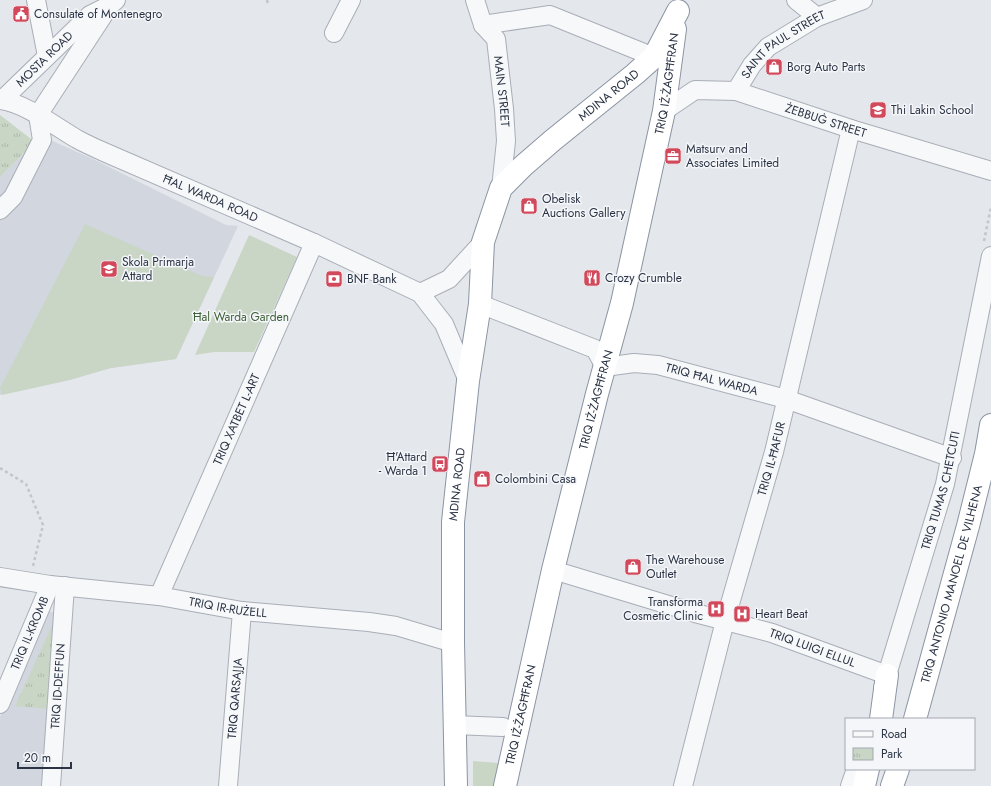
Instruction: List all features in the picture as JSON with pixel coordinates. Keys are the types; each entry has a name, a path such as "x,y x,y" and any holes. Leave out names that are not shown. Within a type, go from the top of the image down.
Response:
{"highway":[{"name":"MDINA ROAD","path":"456,786 453,643 453,522 468,381 480,304 483,242 501,188 523,166 553,140 654,57 680,4"},
{"name":"TRIQ IŻ-ŻAGĦFRAN","path":"505,786 553,570 597,394 622,303 664,111 667,82 680,4"},
{"name":"TRIQ ANTONIO MANOEL DE VILHENA","path":"915,718 968,526 986,454 991,425"},
{"path":"880,718 887,674"},
{"path":"864,786 868,770"},
{"path":"892,786 898,770"}],"street":[{"path":"36,0 47,56"},
{"path":"334,33 351,0"},
{"name":"MAIN STREET","path":"475,0 483,25 496,39 502,86 506,142 501,188"},
{"path":"796,0 816,17"},
{"name":"SAINT PAUL STREET","path":"736,91 752,65 768,47 816,17 862,0"},
{"name":"MOSTA ROAD","path":"1,100 90,15 112,2"},
{"name":"MOSTA ROAD","path":"38,115 112,2"},
{"path":"483,25 547,7 654,57"},
{"name":"ŻEBBUĠ STREET","path":"664,111 695,90 736,91 851,129 991,171"},
{"name":"ĦAL WARDA ROAD","path":"1,100 10,102 38,115 78,139 104,152 314,243 420,293 444,324 468,381"},
{"path":"0,210 13,197 42,140 38,115"},
{"name":"TRIQ IL-ĦAFUR","path":"683,786 725,621 774,452 851,129"},
{"path":"420,293 449,280 483,242"},
{"name":"TRIQ XATBET L-ART","path":"159,596 314,243"},
{"name":"TRIQ TUMAS CHETCUTI","path":"872,718 943,492 952,458 991,256"},
{"path":"480,304 595,349 605,367"},
{"name":"TRIQ ĦAL WARDA","path":"605,367 634,363 658,365 786,399 952,458"},
{"name":"TRIQ LUIGI ELLUL","path":"553,570 725,621 772,633 887,674"},
{"name":"TRIQ IR-RUŻELL","path":"0,577 30,582 159,596 242,611 369,622 396,626 453,643"},
{"name":"TRIQ IL-KROMB","path":"0,704 58,585"},
{"name":"TRIQ ID-DEFFUN","path":"50,786 58,585"},
{"name":"TRIQ QARSAJJA","path":"228,786 242,611"},
{"path":"454,725 503,727"},
{"path":"850,786 856,770"}],"path":[{"path":"267,0 268,5"},
{"path":"0,468 26,484 43,525 30,582"}],"shaded area":[{"name":"Skola Primarja Attard","path":"48,139 93,159 226,225 238,226 176,359 111,368 0,395 0,177 35,142"},
{"path":"46,611 67,614 52,786 0,786 0,717"}],"green space":[{"path":"0,115 35,142 0,177"},
{"path":"85,224 202,276 214,277 176,359 111,368 70,380 2,395 0,388"},
{"name":"Ħal Warda Garden","path":"249,235 297,257 254,352 214,352 195,355"},
{"path":"57,615 49,709 15,706"},
{"path":"473,761 498,763 494,786 473,786"}],"place":[{"name":"Consulate of Montenegro","path":"21,14"},
{"name":"Borg Auto Parts","path":"774,67"},
{"name":"Thi Lakin School","path":"878,110"},
{"name":"Matsurv and Associates Limited","path":"673,156"},
{"name":"Obelisk Auctions Gallery","path":"529,206"},
{"name":"Skola Primarja Attard","path":"109,269"},
{"name":"Crozy Crumble","path":"592,278"},
{"name":"BNF Bank","path":"334,279"},
{"name":"Ħ'Attard - Warda 1","path":"440,464"},
{"name":"Colombini Casa","path":"482,479"},
{"name":"The Warehouse Outlet","path":"633,567"},
{"name":"Transforma Cosmetic Clinic","path":"716,609"},
{"name":"Heart Beat","path":"742,614"}]}
